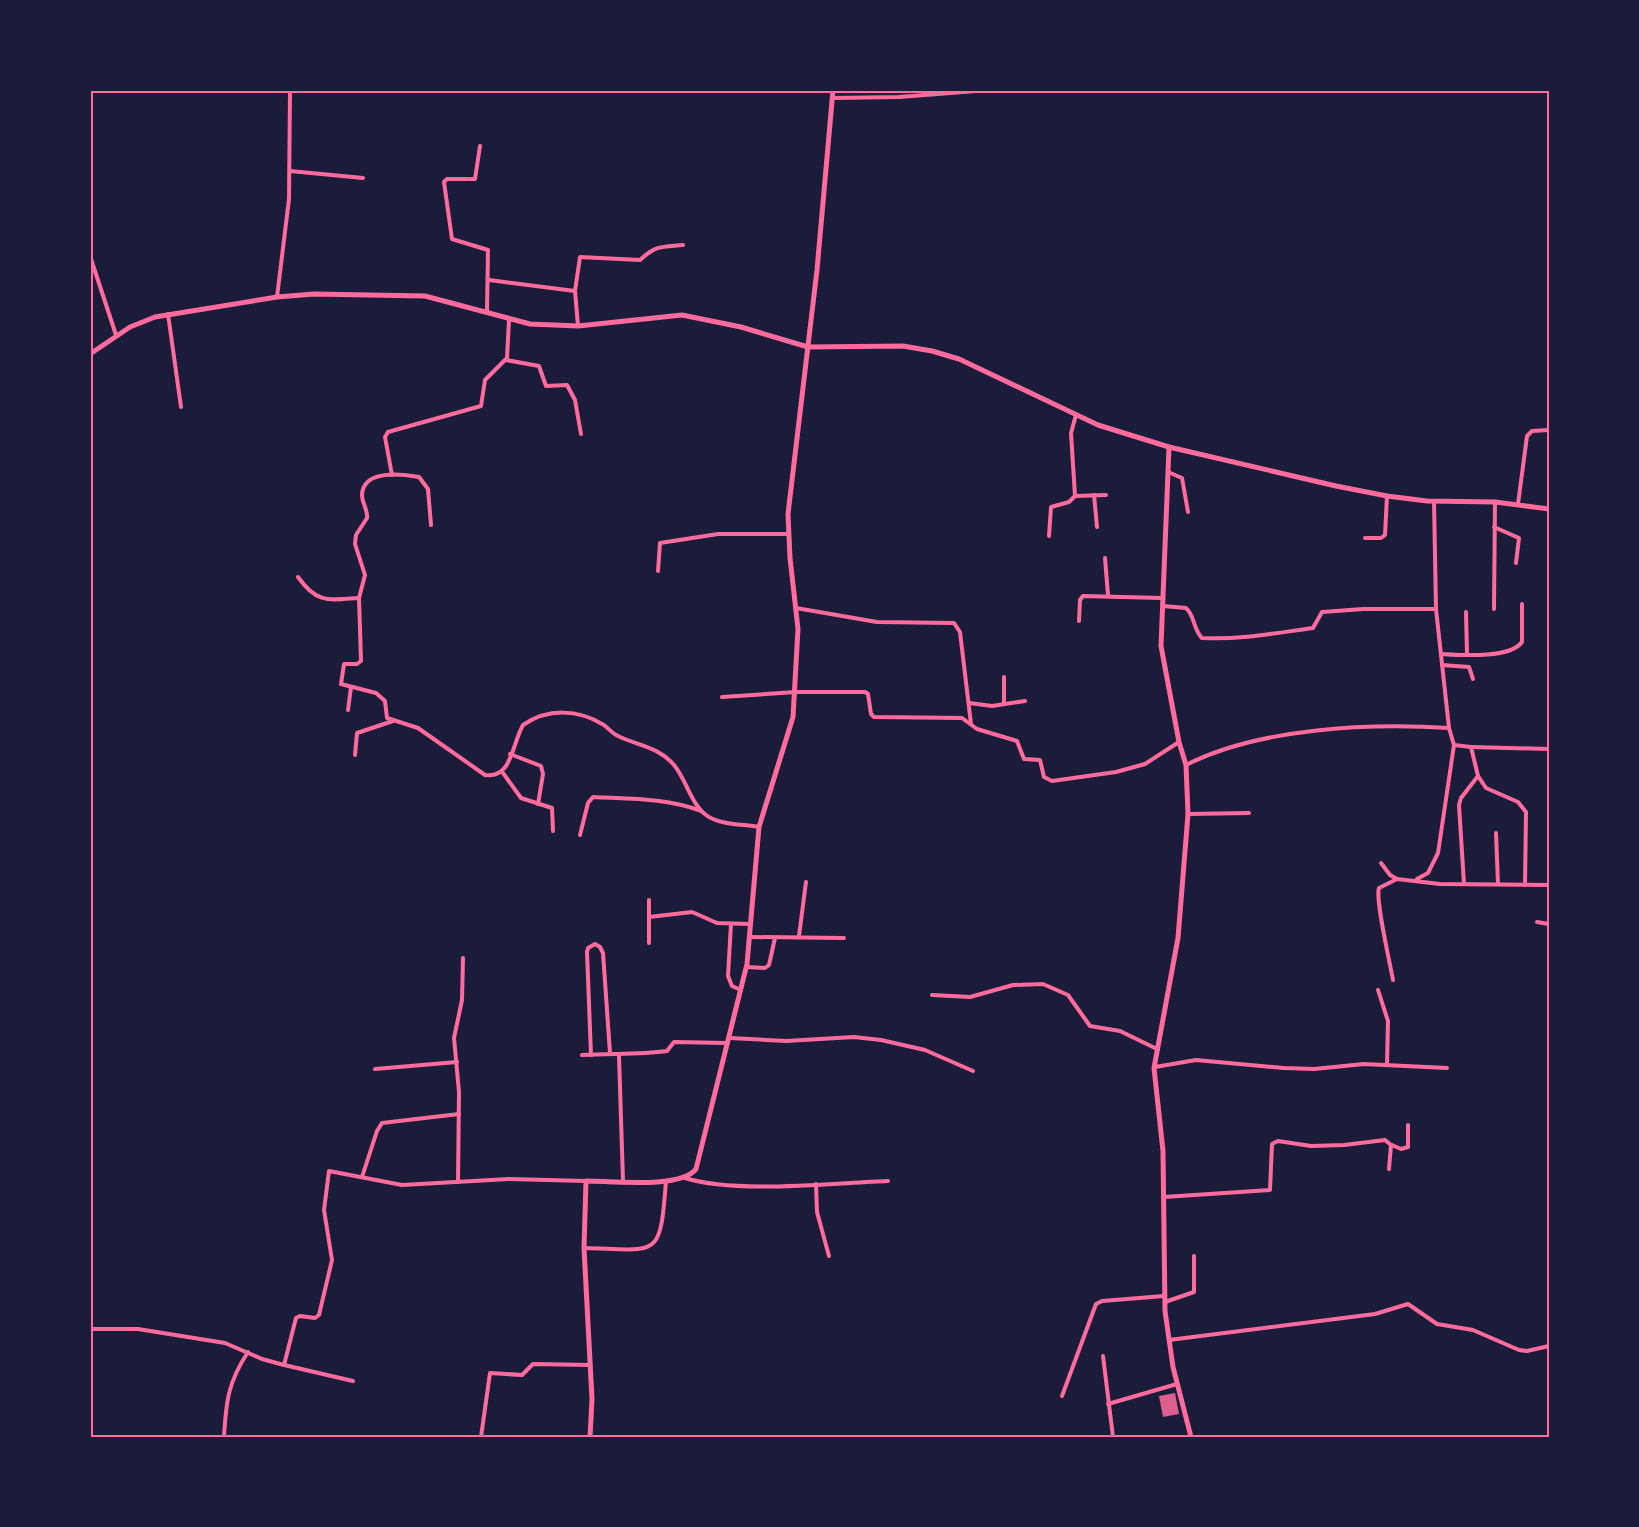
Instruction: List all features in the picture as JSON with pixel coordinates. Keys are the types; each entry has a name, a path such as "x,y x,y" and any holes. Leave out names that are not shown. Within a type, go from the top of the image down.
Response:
{"street":[{"path":"277,297 290,171 290,90"},
{"path":"685,1178 696,1169 747,967 759,827 787,743 796,692 796,608 788,534 833,90"},
{"path":"903,90 904,97"},
{"path":"832,98 904,97 989,90"},
{"path":"480,146 475,179 447,179 444,182 451,238 487,248 489,280 487,312"},
{"path":"290,171 363,178"},
{"path":"578,326 575,291 581,256 616,261 640,260 649,250 683,245"},
{"path":"90,256 116,335"},
{"path":"489,280 575,291"},
{"path":"90,354 116,335 142,322 168,314 277,297 405,294 530,324 578,326 682,315 741,327 808,347 903,346 932,351 959,359 1098,425 1169,447 1388,496 1434,501 1495,502 1549,509"},
{"path":"168,314 181,407"},
{"path":"392,475 386,437 388,432 481,406 484,380 506,360 509,320"},
{"path":"506,360 539,366 546,386 567,385 575,399 581,434"},
{"path":"1049,536 1051,507 1069,502 1075,495 1071,433 1076,415"},
{"path":"1518,504 1527,436 1533,431 1549,430"},
{"path":"1169,447 1161,646 1179,742 1186,765 1188,814 1178,938 1154,1068 1163,1151 1165,1299 1169,1340 1177,1384 1191,1437"},
{"path":"1167,471 1182,478 1188,512"},
{"path":"431,525 426,484 419,477 392,475 368,480 362,493 368,513 367,518 356,535 357,554 365,575 359,598 361,661 357,664 344,664 341,684 381,696 386,704 386,717 418,729 485,775 495,777 503,773 523,725 533,718 562,711 577,714 605,726 617,736 653,748 664,755 686,781 702,812"},
{"path":"1075,495 1106,495"},
{"path":"1094,495 1097,527"},
{"path":"1365,538 1381,538 1385,535 1388,496"},
{"path":"1413,880 1420,878 1434,866 1454,745 1449,728 1436,609 1434,501"},
{"path":"1494,609 1495,502"},
{"path":"1494,527 1519,538 1516,563"},
{"path":"658,571 660,543 718,534 788,534"},
{"path":"1105,558 1108,595"},
{"path":"298,577 316,597 330,600 359,598"},
{"path":"1078,621 1080,600 1083,596 1162,598"},
{"path":"1441,654 1486,655 1515,649 1520,645 1522,604"},
{"path":"1162,606 1186,608 1193,617 1198,635 1211,639 1247,637 1313,628 1322,612 1364,609 1436,609"},
{"path":"796,608 877,622 954,623 960,632 971,724"},
{"path":"1466,612 1467,655"},
{"path":"1442,666 1469,667 1473,680"},
{"path":"1004,677 1004,704"},
{"path":"348,710 351,687"},
{"path":"722,697 796,692 865,692 868,694 871,714 874,717 962,718 971,724 1019,742 1024,759 1040,760 1044,777 1052,781 1116,772 1146,764 1179,742"},
{"path":"969,703 992,706 1025,701"},
{"path":"355,755 357,733 393,721"},
{"path":"1186,765 1227,749 1315,731 1415,726 1449,728"},
{"path":"1454,745 1549,749"},
{"path":"1472,747 1478,776 1486,788 1518,802 1526,812 1525,885"},
{"path":"510,754 541,766 543,774 538,804"},
{"path":"503,773 521,798 550,807 553,811 553,831"},
{"path":"1464,884 1459,805 1461,798 1478,776"},
{"path":"580,835 588,803 593,797 644,798 685,806 720,821 759,827"},
{"path":"1188,814 1249,813"},
{"path":"1496,833 1498,884"},
{"path":"1381,863 1390,875 1398,879 1464,884 1549,885"},
{"path":"1393,980 1385,930 1377,900 1379,888 1398,879"},
{"path":"799,936 806,882"},
{"path":"649,900 649,943"},
{"path":"649,917 692,912 717,923 752,924"},
{"path":"1537,922 1549,924"},
{"path":"731,924 728,975 732,986 741,990"},
{"path":"751,937 844,938"},
{"path":"747,967 765,968 769,965 775,938"},
{"path":"591,1055 587,952 588,948 595,944 600,947 603,954 610,1053"},
{"path":"458,1182 459,1114 454,1027 462,1000 463,958"},
{"path":"932,995 970,997 1013,985 1043,984 1068,995 1090,1026 1120,1031 1157,1049"},
{"path":"1378,990 1388,1021 1387,1065"},
{"path":"582,1055 610,1053 619,1056 666,1051 674,1042 685,1040 786,1041 854,1037 881,1040 925,1050 973,1071"},
{"path":"619,1056 623,1181"},
{"path":"1154,1068 1196,1060 1314,1069 1364,1064 1447,1068"},
{"path":"375,1069 457,1062"},
{"path":"362,1177 377,1131 382,1124 459,1114"},
{"path":"1164,1197 1270,1190 1272,1144 1275,1142 1311,1146 1385,1140 1401,1149 1408,1147 1408,1125"},
{"path":"1389,1169 1391,1145"},
{"path":"284,1365 296,1318 300,1316 315,1318 320,1315 332,1255 324,1210 327,1174 333,1170 402,1185 509,1179 666,1181 685,1178 716,1184 888,1181"},
{"path":"586,1181 584,1248 591,1365 590,1437"},
{"path":"584,1248 640,1249 654,1244 660,1236 666,1181"},
{"path":"816,1184 816,1212 829,1256"},
{"path":"1062,1396 1096,1304 1102,1301 1165,1299 1194,1292 1194,1256"},
{"path":"1169,1340 1375,1314 1408,1304 1437,1324 1473,1330 1519,1350 1527,1351 1549,1346"},
{"path":"90,1329 138,1329 225,1343 284,1365 353,1381"},
{"path":"224,1437 226,1396 231,1380 248,1352"},
{"path":"1103,1356 1113,1437"},
{"path":"481,1437 490,1373 522,1375 533,1364 591,1365"},
{"path":"1108,1404 1177,1384"}],"building":[{"path":"1175,1393 1179,1414 1163,1417 1159,1396"}]}
